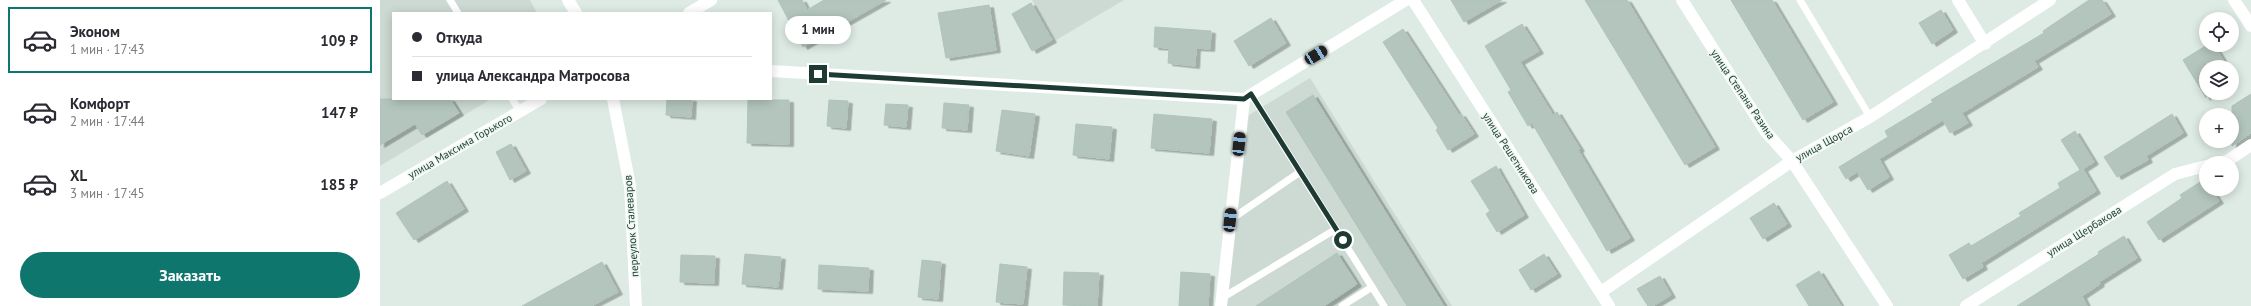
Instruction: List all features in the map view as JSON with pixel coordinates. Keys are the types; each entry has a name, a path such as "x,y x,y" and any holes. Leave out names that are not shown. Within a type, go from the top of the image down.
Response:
{"street":[{"path":"568,0 575,12"},
{"path":"691,12 711,0"},
{"path":"772,71 1248,97 1406,0"},
{"name":"улица Решетникова","path":"1413,0 1610,306"},
{"name":"улица Степана Разина","path":"1682,0 1766,132 1792,161 1887,306"},
{"path":"1958,0 1985,44"},
{"name":"улица Щорса","path":"1600,292 1792,161 1870,117 1985,44 2050,0"},
{"path":"2234,0 2251,26"},
{"path":"1221,302 1230,220 1248,97"},
{"name":"улица Максима Горького","path":"380,192 539,100"},
{"name":"переулок Сталеваров","path":"613,100 630,186 636,306"},
{"path":"2234,156 2251,145"},
{"name":"улица Щербакова","path":"1966,306 2175,174 2199,168"}],"lane":[{"path":"450,0 457,12"},
{"path":"1800,0 1870,117"},
{"path":"1248,97 1300,172 1384,306"},
{"path":"513,100 520,111"},
{"path":"1230,220 1300,172"},
{"path":"1221,302 1336,229"},
{"path":"1342,306 1372,287"}],"shaded area":[{"path":"380,0 530,0 536,12 392,12 392,100 489,100 380,166"},
{"path":"1032,0 1124,0 1056,40"},
{"path":"1310,78 1452,306 1227,306 1249,115"}],"building":[{"path":"778,0 802,0 807,10 824,0 886,0 803,47"},
{"path":"1451,0 1502,0 1464,22"},
{"path":"1585,0 1627,0 1715,147 1685,165"},
{"path":"1731,0 1772,0 1833,102 1803,120"},
{"path":"2089,0 2102,0 2111,14 2034,61 2038,67 1962,113 1968,123 1950,133 1943,120 1879,159 1889,177 1868,190 1857,172 1846,179 1839,167 1888,137 1885,131 1933,102 1931,100 2044,33 2043,31"},
{"path":"1031,3 1052,40 1032,51 1012,14"},
{"path":"989,5 996,50 946,58 938,13"},
{"path":"1941,10 1953,30 1932,44 1919,23"},
{"path":"1271,18 1286,43 1249,66 1234,41"},
{"path":"1522,24 1539,51 1520,62 1553,115 1557,112 1580,149 1578,150 1630,238 1607,251 1532,123 1528,126 1508,92 1511,90 1485,46"},
{"path":"1155,27 1211,31 1210,49 1196,48 1195,66 1168,63 1169,48 1154,47"},
{"path":"1403,29 1459,115 1461,114 1474,134 1448,150 1436,130 1438,128 1383,42"},
{"path":"2199,50 2199,52 2218,52 2223,60 2199,60 2199,86 2183,60"},
{"path":"2251,94 2251,133 2239,141 2239,108 2232,108 2232,106"},
{"path":"1313,95 1444,306 1407,306 1286,112"},
{"path":"380,99 451,100 459,113 422,135 415,124 380,145"},
{"path":"667,100 692,100 691,117 666,115"},
{"path":"748,100 789,100 789,144 747,143"},
{"path":"829,100 848,101 846,128 827,126"},
{"path":"944,103 969,105 967,130 942,128"},
{"path":"886,104 908,105 906,127 884,125"},
{"path":"1002,110 1035,114 1029,156 996,151"},
{"path":"1154,114 1212,119 1209,153 1151,148"},
{"path":"2172,114 2183,133 2146,156 2148,160 2117,177 2104,157"},
{"path":"1076,124 1112,127 1109,159 1073,155"},
{"path":"2075,131 2094,162 2083,169 2096,191 1981,263 1983,267 1963,279 1949,255 1969,243 1971,246 2021,216 2019,213 2060,188 2058,183 2080,170 2061,140"},
{"path":"511,144 526,171 510,180 496,152"},
{"path":"1496,166 1524,215 1497,232 1486,214 1490,211 1471,181"},
{"path":"447,181 464,209 414,240 396,213"},
{"path":"2199,183 2199,196 2216,196 2219,201 2159,240 2147,222 2182,198 2180,195"},
{"path":"1774,203 1787,224 1763,239 1750,218"},
{"path":"2124,236 2137,258 2099,282 2100,284 2082,296 2087,306 2017,306 2099,254 2098,252"},
{"path":"1337,253 1357,284 1324,306 1256,306"},
{"path":"745,254 781,257 778,287 742,284"},
{"path":"1544,254 1557,274 1531,290 1519,270"},
{"path":"681,255 715,256 714,283 680,282"},
{"path":"922,260 941,262 938,299 918,297"},
{"path":"602,262 618,292 591,306 522,306"},
{"path":"1000,264 1027,267 1023,304 996,302"},
{"path":"819,265 869,268 868,291 818,289"},
{"path":"1819,271 1841,306 1809,306 1796,285"},
{"path":"1064,272 1099,273 1097,306 1063,305"},
{"path":"1181,272 1210,274 1208,306 1179,306"},
{"path":"1660,276 1671,295 1653,306 1648,306 1637,289"}],"route":[{"path":"818,74 1244,99 1251,94 1343,240"}]}
